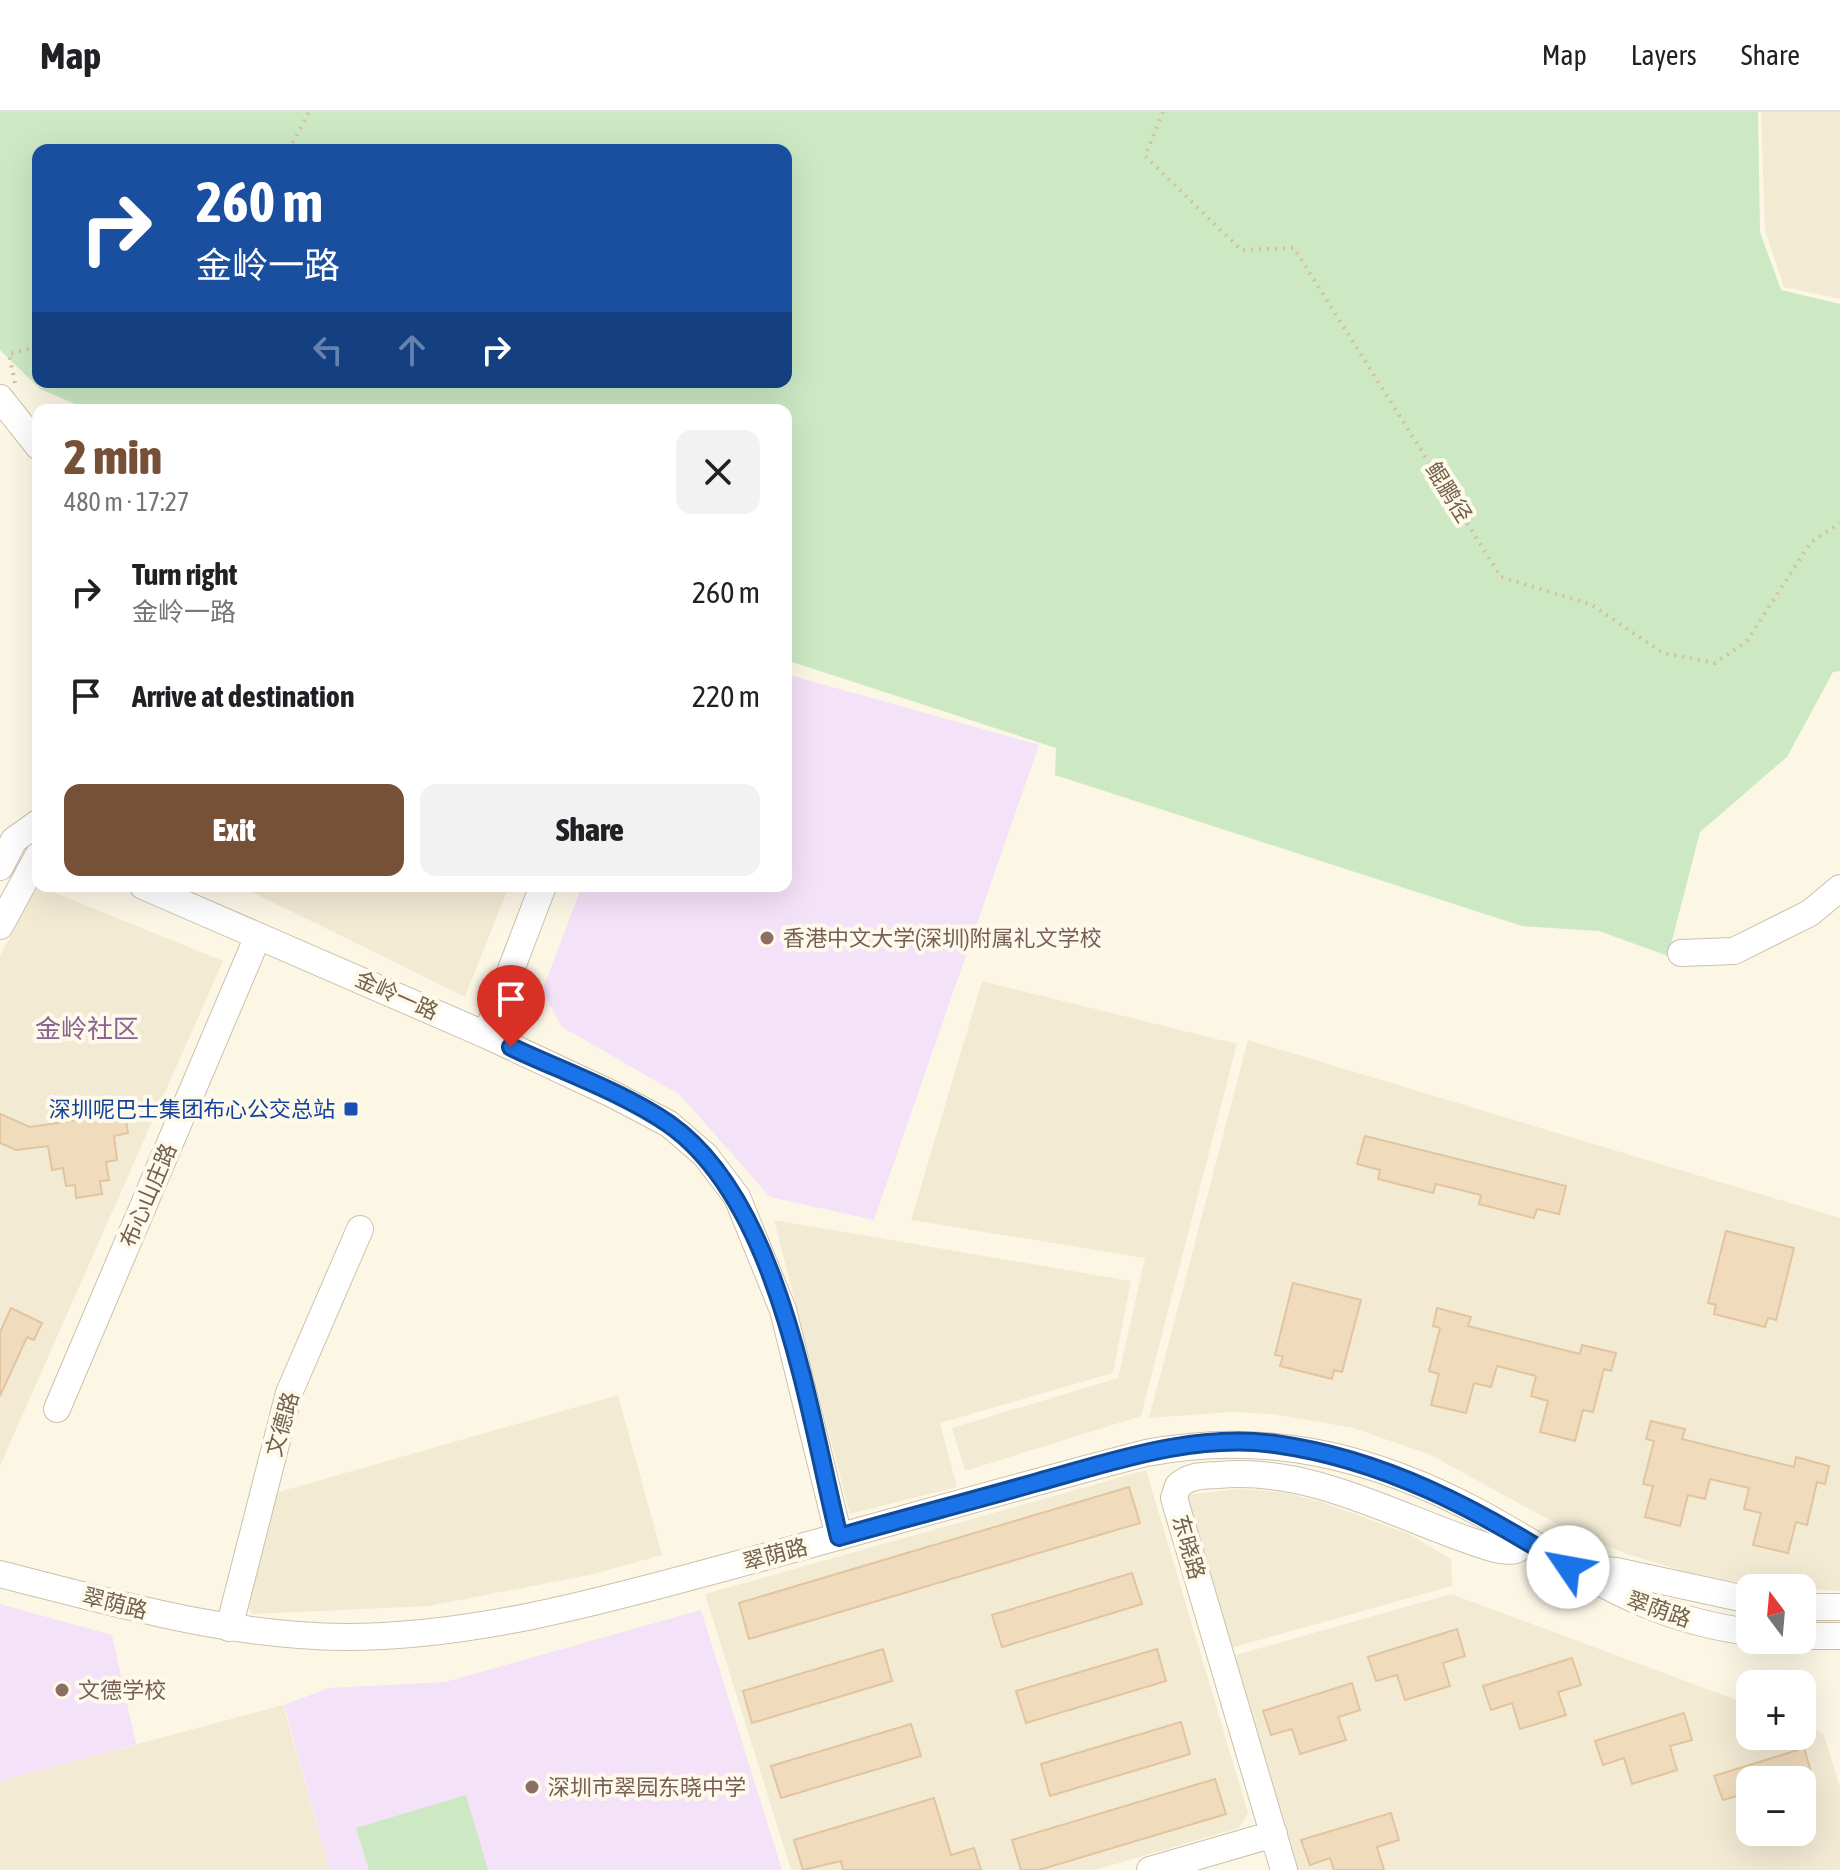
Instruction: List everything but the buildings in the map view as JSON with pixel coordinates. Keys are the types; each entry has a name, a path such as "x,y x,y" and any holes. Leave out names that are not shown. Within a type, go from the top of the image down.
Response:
{"street":[{"path":"0,398 32,440"},
{"path":"0,867 17,842 32,828"},
{"path":"0,926 32,867"},
{"path":"1681,953 1734,951 1810,913 1840,888"},
{"name":"金岭一路","path":"157,892 486,1035 669,1124 705,1155 737,1197 783,1310 839,1537"},
{"path":"486,1035 541,892"},
{"name":"布心山庄路","path":"57,1409 258,936"},
{"name":"文德路","path":"229,1628 289,1393 360,1229"},
{"name":"翠荫路","path":"0,1574 229,1628 345,1637 429,1631 598,1603 1146,1453 1240,1443 1299,1449 1400,1476 1478,1512 1623,1597 1718,1628 1736,1630"},
{"name":"东晓路","path":"1284,1870 1174,1498 1178,1486 1194,1477 1230,1474 1273,1476 1347,1493 1495,1549 1511,1552 1520,1549 1527,1541"},
{"path":"1568,1567 1616,1571 1736,1597"},
{"path":"1816,1607 1840,1607"},
{"path":"1816,1636 1840,1636"},
{"path":"1150,1870 1274,1834"}],"path":[{"path":"292,144 309,112"},
{"name":"鲲鹏径","path":"1163,112 1145,156 1241,250 1294,248 1501,577 1592,605 1663,653 1715,663 1746,642 1811,542 1840,523"}],"shaded area":[{"path":"1761,112 1840,112 1840,299 1784,287 1765,231"},
{"name":"香港中文大学(深圳)附属礼文学校","path":"792,676 1039,745 874,1220 770,1197 680,1095 562,1027 542,991 580,892 792,892"},
{"path":"35,892 53,892 223,961 0,1466 0,956"},
{"path":"252,892 507,892 465,997"},
{"path":"982,981 1237,1044 1141,1416 965,1471 952,1428 1118,1378 1145,1258 911,1220"},
{"path":"1248,1040 1840,1218 1840,1591 1816,1589 1816,1574 1736,1574 1736,1582 1693,1574 1627,1554 1564,1528 1431,1455 1353,1428 1272,1414 1231,1412 1149,1418"},
{"path":"774,1220 1131,1281 1113,1373 940,1423 957,1487 850,1514"},
{"path":"618,1395 662,1555 594,1574 429,1606 252,1614 237,1589 261,1497"},
{"path":"1146,1470 1248,1813 1239,1828 1095,1870 791,1870 705,1594"},
{"path":"1238,1489 1282,1492 1322,1502 1409,1534 1451,1559 1452,1586 1231,1648 1186,1495"},
{"path":"1451,1594 1736,1700 1736,1750 1816,1750 1816,1730 1823,1733 1840,1787 1840,1870 1296,1870 1232,1656"},
{"name":"文德学校","path":"0,1604 112,1635 136,1744 0,1781"},
{"name":"深圳市翠园东晓中学","path":"701,1610 782,1870 330,1870 284,1705 329,1688 445,1682"},
{"path":"283,1705 330,1870 0,1870 0,1781"}],"green space":[{"path":"0,112 1758,112 1760,232 1781,290 1840,304 1840,671 1833,672 1787,757 1700,832 1668,956 1599,931 1522,926 1055,775 1056,748 792,662 792,404 75,404 39,388 792,388 792,144 32,144 32,381 0,350"},
{"path":"466,1795 488,1870 369,1870 356,1828"}],"place":[{"name":"香港中文大学(深圳)附属礼文学校","path":"767,938"},
{"name":"深圳呢巴士集团布心公交总站","path":"351,1109"},
{"name":"文德学校","path":"62,1690"},
{"name":"深圳市翠园东晓中学","path":"532,1787"}],"district":[{"name":"金岭社区","path":"87,1029"}],"route":[{"path":"511,1047 669,1124 705,1155 737,1197 783,1310 839,1537 1146,1453 1205,1445 1273,1444 1325,1454 1400,1476 1478,1512 1568,1567"}]}
